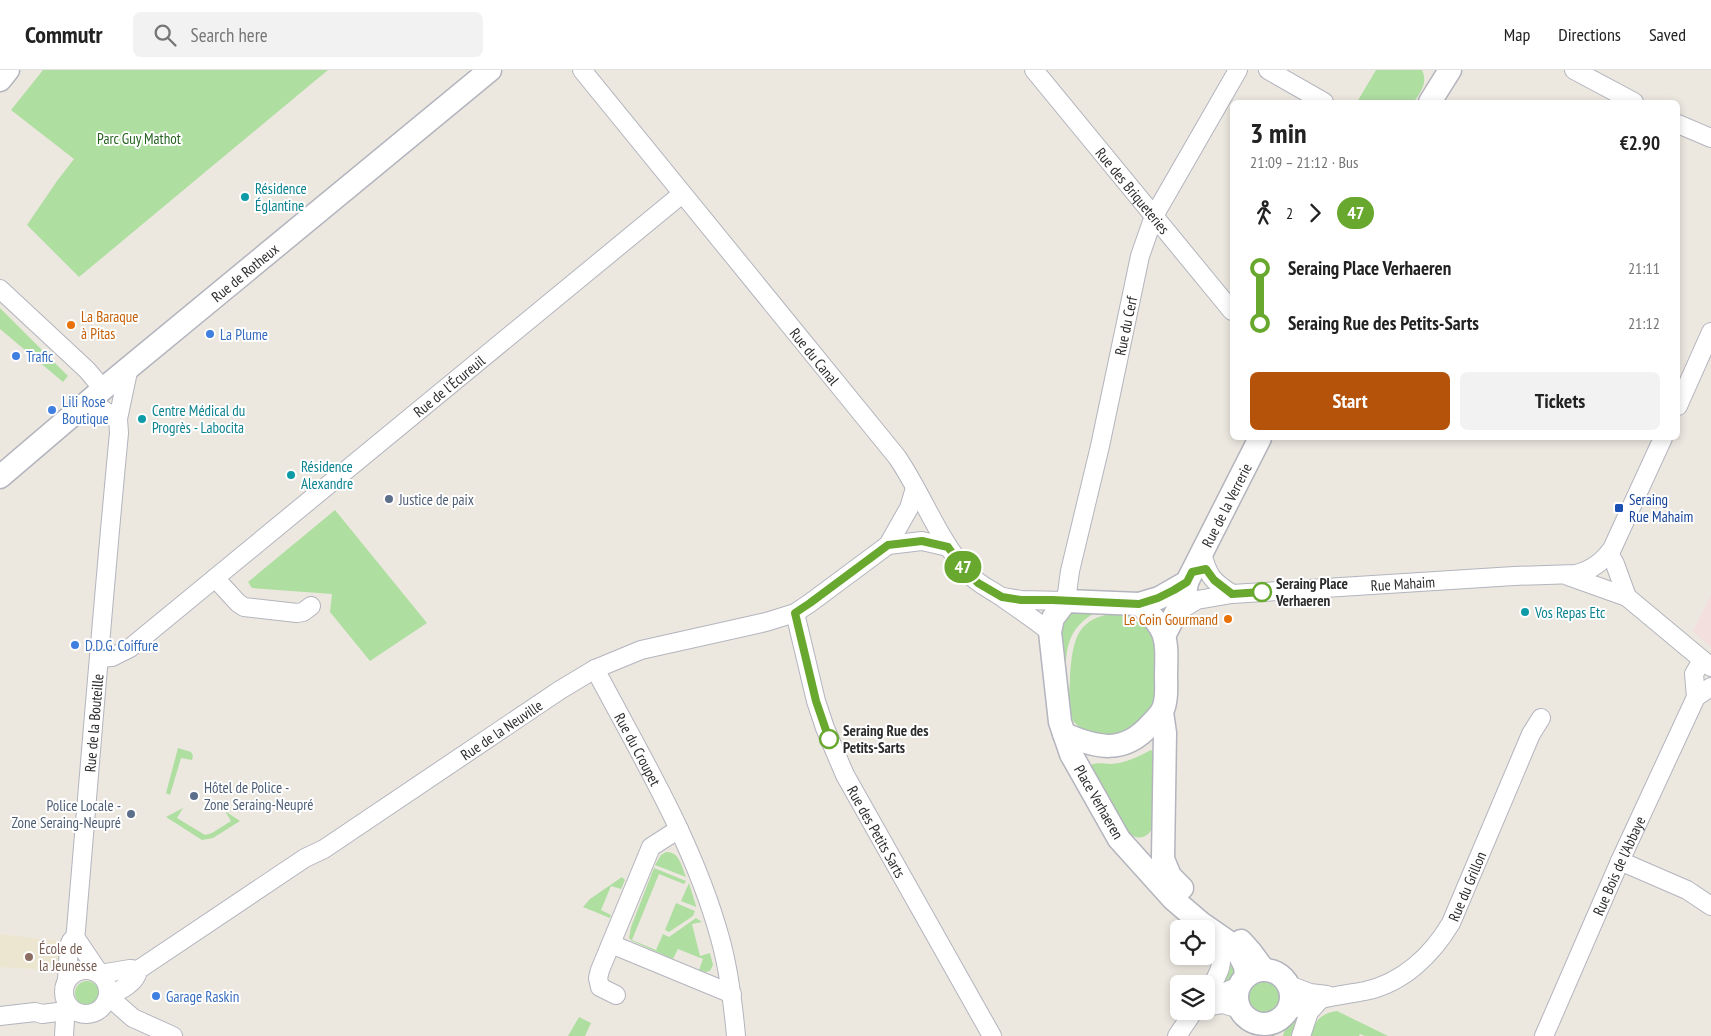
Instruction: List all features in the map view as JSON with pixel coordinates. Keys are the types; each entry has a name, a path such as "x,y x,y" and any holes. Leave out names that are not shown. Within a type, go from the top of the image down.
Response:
{"street":[{"path":"0,80 8,70"},
{"name":"Rue de Rotheux","path":"0,477 103,389 490,70"},
{"name":"Rue du Canal","path":"582,70 897,457 948,547 960,564 988,590 1002,597 1050,632"},
{"name":"Rue des Briqueteries","path":"1034,70 1230,309"},
{"name":"Rue du Cerf","path":"1066,601 1070,571 1102,437 1139,262 1154,216 1238,70"},
{"path":"1268,70 1320,100"},
{"path":"1431,100 1450,70"},
{"path":"1574,70 1630,100"},
{"path":"1680,125 1711,138"},
{"name":"Rue de l'Écureuil","path":"99,658 112,657 130,648 682,194"},
{"path":"0,289 87,370 103,389 114,391 120,398 117,413 100,408 81,408"},
{"path":"1680,402 1711,332"},
{"name":"Rue de la Bouteille","path":"73,1002 69,946 71,940 75,937 118,433 117,413 129,368"},
{"name":"Rue de la Verrerie","path":"1197,569 1259,440"},
{"name":"Rue Mahaim","path":"1177,612 1190,603 1209,597 1232,594 1514,576 1564,575 1586,572 1609,553 1662,440"},
{"name":"Rue de la Neuville","path":"108,996 305,858 320,851 560,690 596,669 641,650 766,622 795,613 888,545 906,515 914,488"},
{"path":"888,545 922,541 948,547"},
{"name":"Rue Mahaim","path":"1609,553 1627,597"},
{"path":"1002,597 1021,600 1139,604 1158,598 1197,569"},
{"path":"1197,569 1232,594"},
{"path":"1197,569 1198,593 1209,597"},
{"path":"1165,634 1197,569"},
{"name":"Rue Mahaim","path":"1564,575 1627,597 1706,664"},
{"path":"215,578 244,607 297,613 303,612 312,606"},
{"name":"Place Verhaeren","path":"1066,601 1053,618 1050,632 1057,704 1071,754 1119,840 1189,903"},
{"path":"1139,604 1156,619 1165,634 1167,648 1165,702 1162,712 1165,733 1163,859 1170,876 1189,903 1217,934 1232,945 1241,956 1250,978"},
{"name":"Rue des Petits Sarts","path":"795,613 816,701 828,736 845,775 992,1036"},
{"name":"Rue Bois de l'Abbaye","path":"1544,1036 1620,861 1696,697 1694,674 1706,664"},
{"name":"Rue du Croupet","path":"596,669 679,829 697,870 720,940 732,994 736,1036"},
{"path":"1696,697 1711,687"},
{"name":"Place Verhaeren","path":"1064,734 1095,746 1117,745 1141,735 1162,712"},
{"name":"Rue du Grillon","path":"1282,1023 1302,1004 1366,990 1392,981 1420,962 1444,936 1461,902 1531,734 1541,718"},
{"path":"616,995 603,989 598,982 600,970 651,847 679,829"},
{"path":"1620,861 1687,890 1711,906"},
{"path":"1189,903 1243,943 1250,978 1237,995 1246,1021"},
{"path":"1215,979 1221,969 1222,949 1217,934"},
{"path":"38,1013 55,1000 105,1005 108,996 108,986 75,937"},
{"path":"611,944 732,994"},
{"path":"38,1013 66,1035 74,1023 72,974 86,969 100,974"},
{"name":"Rue de la Neuville","path":"100,974 130,969 133,977"},
{"path":"1215,996 1250,978 1278,974 1289,985 1292,999 1282,1023 1262,1024 1246,1021 1223,1004 1215,1005"},
{"path":"131,1016 124,998 133,977"},
{"name":"Rue du Grillon","path":"1289,985 1326,998"},
{"path":"108,996 131,1016 173,1036"},
{"path":"1301,1036 1309,1012 1326,998"},
{"path":"0,1016 38,1013 73,1002 127,1018 131,1016"},
{"path":"1176,1036 1188,1020"}],"shaded area":[{"path":"1711,595 1711,647 1693,631"},
{"name":"École de la Jeunesse","path":"0,934 60,941 58,964 48,963 48,970 0,967"}],"green space":[{"name":"Parc Guy Mathot","path":"43,70 328,70 79,277 27,225 74,159 11,110"},
{"path":"1376,70 1422,70 1424,83 1415,100 1358,100"},
{"path":"0,308 68,376 63,382 0,329"},
{"path":"335,510 427,623 370,661 330,612 332,594 252,588 248,582"},
{"path":"1100,610 1088,617 1073,633 1067,652 1064,687 1057,637 1066,615 1074,611"},
{"path":"1120,613 1141,623 1148,629 1155,643 1156,688 1154,701 1149,712 1129,730 1116,735 1101,736 1081,729 1075,723 1069,711 1073,651 1080,631 1086,624 1106,615"},
{"path":"178,748 191,752 193,756 192,760 181,758 170,795 166,793"},
{"path":"1151,750 1154,752 1153,826 1146,836 1136,837 1128,833 1091,765 1121,762"},
{"path":"183,808 177,818 205,835 212,833 231,821 225,811 240,821 213,838 202,840 166,817"},
{"path":"670,852 677,857 686,877 655,865 661,855"},
{"path":"654,868 686,881 684,884 659,874 632,940 656,950 663,934 669,937 696,918 702,922 692,924 700,956 710,953 713,965 710,971 699,970 703,959 678,949 673,959 632,941 629,938 631,927"},
{"path":"622,877 625,880 621,889 611,886 601,910 611,915 610,918 583,907 590,899"},
{"path":"689,883 696,906 696,907 681,901"},
{"path":"676,903 695,911 693,916 669,932 665,930"},
{"path":"1226,948 1239,980 1225,984 1222,980"},
{"path":"1265,977 1280,983 1286,998 1280,1013 1265,1019 1250,1013 1244,998 1250,983"},
{"path":"87,981 96,984 99,993 96,1002 87,1005 78,1002 75,993 78,984"},
{"path":"1300,1010 1294,1036 1283,1036 1289,1022"},
{"path":"1337,1011 1388,1036 1365,1036 1360,1034 1359,1036 1311,1036 1314,1026 1319,1019"},
{"path":"579,1017 591,1023 585,1036 568,1036"},
{"path":"1256,1028 1266,1030 1276,1028 1274,1036 1257,1036"}],"bus line":[{"name":"47","path":"829,739 816,701 795,613 888,545 922,541 948,547 960,564 978,583 1002,597 1021,600 1146,603 1187,582 1192,572 1206,569 1218,585 1232,594 1262,592"}],"place":[{"name":"Résidence Églantine","path":"245,197"},
{"name":"La Baraque à Pitas","path":"71,325"},
{"name":"La Plume","path":"210,334"},
{"name":"Trafic","path":"16,356"},
{"name":"Lili Rose Boutique","path":"52,410"},
{"name":"Centre Médical du Progrès - Labocita","path":"142,419"},
{"name":"Résidence Alexandre","path":"291,475"},
{"name":"Justice de paix","path":"389,499"},
{"name":"Seraing Rue Mahaim","path":"1619,508"},
{"name":"Seraing Place Verhaeren","path":"1262,592"},
{"name":"Vos Repas Etc","path":"1525,612"},
{"name":"Le Coin Gourmand","path":"1228,619"},
{"name":"D.D.G. Coiffure","path":"75,645"},
{"name":"Seraing Rue des Petits-Sarts","path":"829,739"},
{"name":"Hôtel de Police - Zone Seraing-Neupré","path":"194,796"},
{"name":"Police Locale - Zone Seraing-Neupré","path":"131,814"},
{"name":"École de la Jeunesse","path":"29,957"},
{"name":"Garage Raskin","path":"156,996"}]}
